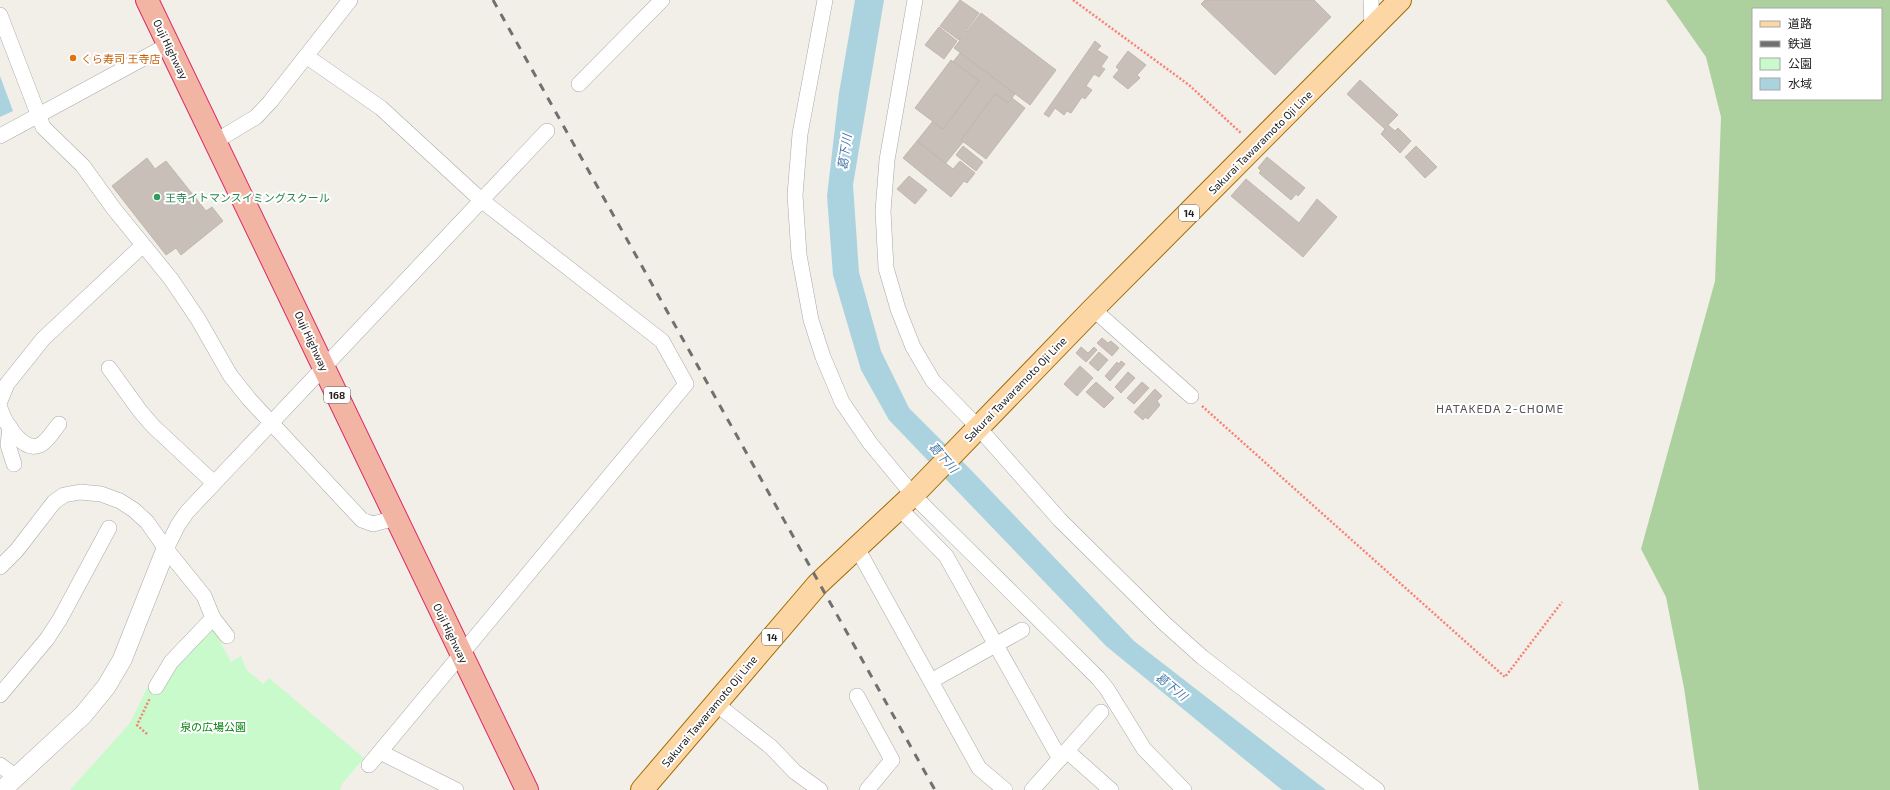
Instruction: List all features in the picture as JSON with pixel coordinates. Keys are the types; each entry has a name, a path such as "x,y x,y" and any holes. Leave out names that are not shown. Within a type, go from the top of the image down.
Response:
{"highway":[{"name":"Ouji Highway","path":"147,0 527,790"}],"main road":[{"name":"Sakurai Tawaramoto Oji Line","path":"642,790 818,584 906,502 1093,309 1400,0"}],"street":[{"path":"216,141 256,117 270,102 350,0"},
{"path":"579,84 662,0"},
{"path":"825,0 800,134 795,195 799,255 811,320 823,358 842,402 870,443 906,502 946,556 996,645 1063,755 1111,790"},
{"path":"915,0 887,160 883,211 886,268 898,310 911,340 932,381 978,427 1060,520 1164,623 1202,657 1249,694 1377,790"},
{"path":"1371,0 1372,29"},
{"path":"0,15 43,127 84,166 143,245 171,279 198,319 230,375 249,399 362,520 373,524 396,518"},
{"path":"0,136 168,45"},
{"path":"306,56 381,108 481,200 662,341 686,384 369,765"},
{"path":"2,790 84,715 106,687 122,660 166,549 178,525 187,512 547,131"},
{"path":"0,401 8,384 43,339 143,245"},
{"path":"1093,309 1191,396"},
{"path":"109,368 140,411 153,426 214,483"},
{"path":"0,408 8,445 14,464"},
{"path":"5,430 26,443 35,446 41,445 59,424"},
{"path":"0,567 17,550 54,502 64,495 80,492 101,494 120,501 134,510 147,522 166,549 204,596 213,618 227,636"},
{"path":"906,502 1098,678 1107,689 1144,749 1184,790"},
{"path":"0,695 47,639 60,619 109,528"},
{"path":"857,548 979,768 1005,790"},
{"path":"156,687 171,662 213,618"},
{"path":"931,681 1022,630"},
{"path":"857,696 892,760 867,790"},
{"path":"715,703 771,747 795,772 820,790"},
{"path":"1032,790 1101,712"},
{"path":"380,752 456,790"},
{"path":"0,764 16,777"}],"path":[{"path":"1073,0 1184,81 1232,127 1256,146"},
{"path":"1191,396 1505,677 1562,602"},
{"path":"147,734 137,725 156,687"}],"green space":[{"path":"1666,0 1890,0 1890,790 1699,790 1684,688 1666,597 1641,549 1715,281 1721,117 1706,57"},
{"name":"泉の広場公園","path":"212,626 231,662 241,656 246,669 263,684 269,678 364,758 342,784 340,790 70,790 130,723 149,684 161,689 176,665"}],"water":[{"name":"葛下川","path":"855,0 884,0 853,185 859,272 881,351 909,408 971,470 1134,641 1326,790 1282,790 1106,646 889,420 861,370 833,275 827,196 839,93"},
{"path":"0,76 13,111 0,117"}],"building":[{"path":"960,0 979,13 959,40 940,26"},
{"path":"1205,0 1314,0 1331,17 1275,75 1201,4"},
{"path":"981,13 1056,70 1030,105 954,48"},
{"path":"939,27 957,41 944,59 925,45"},
{"path":"1095,41 1101,46 1097,50 1108,57 1101,67 1105,69 1099,77 1094,74 1086,86 1092,90 1085,99 1082,97 1071,113 1067,111 1064,115 1055,108 1049,117 1044,114"},
{"path":"1128,51 1146,65 1137,75 1140,78 1128,89 1113,77 1119,70 1116,67"},
{"path":"960,53 1015,94 1008,103 995,94 961,140 963,142 945,164 917,141 933,121 943,129 979,81 953,62"},
{"path":"951,60 979,81 943,129 915,108"},
{"path":"1360,80 1398,115 1388,125 1395,131 1398,128 1411,141 1400,153 1381,134 1385,129 1347,94"},
{"path":"995,94 1008,103 1012,98 1025,108 986,159 961,140"},
{"path":"917,141 953,169 960,161 975,173 967,183 964,181 951,197 903,158"},
{"path":"963,146 983,162 976,171 956,155"},
{"path":"1416,146 1437,167 1425,178 1405,157"},
{"path":"1267,157 1305,188 1298,196 1296,194 1291,200 1259,173 1261,171 1258,168"},
{"name":"王寺イトマンスイミングスクール","path":"147,158 155,169 166,161 206,211 212,207 223,221 181,255 176,248 166,255 112,186"},
{"path":"909,176 927,190 915,204 897,189"},
{"path":"1246,179 1299,223 1317,199 1337,217 1303,257 1231,196"},
{"path":"1102,338 1108,343 1111,341 1119,348 1112,356 1097,343"},
{"path":"1081,347 1088,353 1094,347 1097,350 1086,362 1076,353"},
{"path":"1099,352 1108,360 1098,371 1089,363"},
{"path":"1121,361 1125,364 1110,381 1105,376 1117,362 1119,364"},
{"path":"1080,366 1093,378 1077,396 1064,384"},
{"path":"1128,372 1135,378 1121,393 1115,387"},
{"path":"1096,382 1114,398 1104,408 1086,392"},
{"path":"1142,382 1149,388 1134,404 1127,398"},
{"path":"1155,389 1162,396 1157,401 1160,405 1148,419 1145,417 1143,420 1134,412"}],"railway":[{"path":"493,0 935,790"}],"place":[{"name":"くら寿司 王寺店","path":"73,58"},
{"name":"王寺イトマンスイミングスクール","path":"157,197"}],"district":[{"name":"HATAKEDA 2-CHOME","path":"1500,408"}]}
